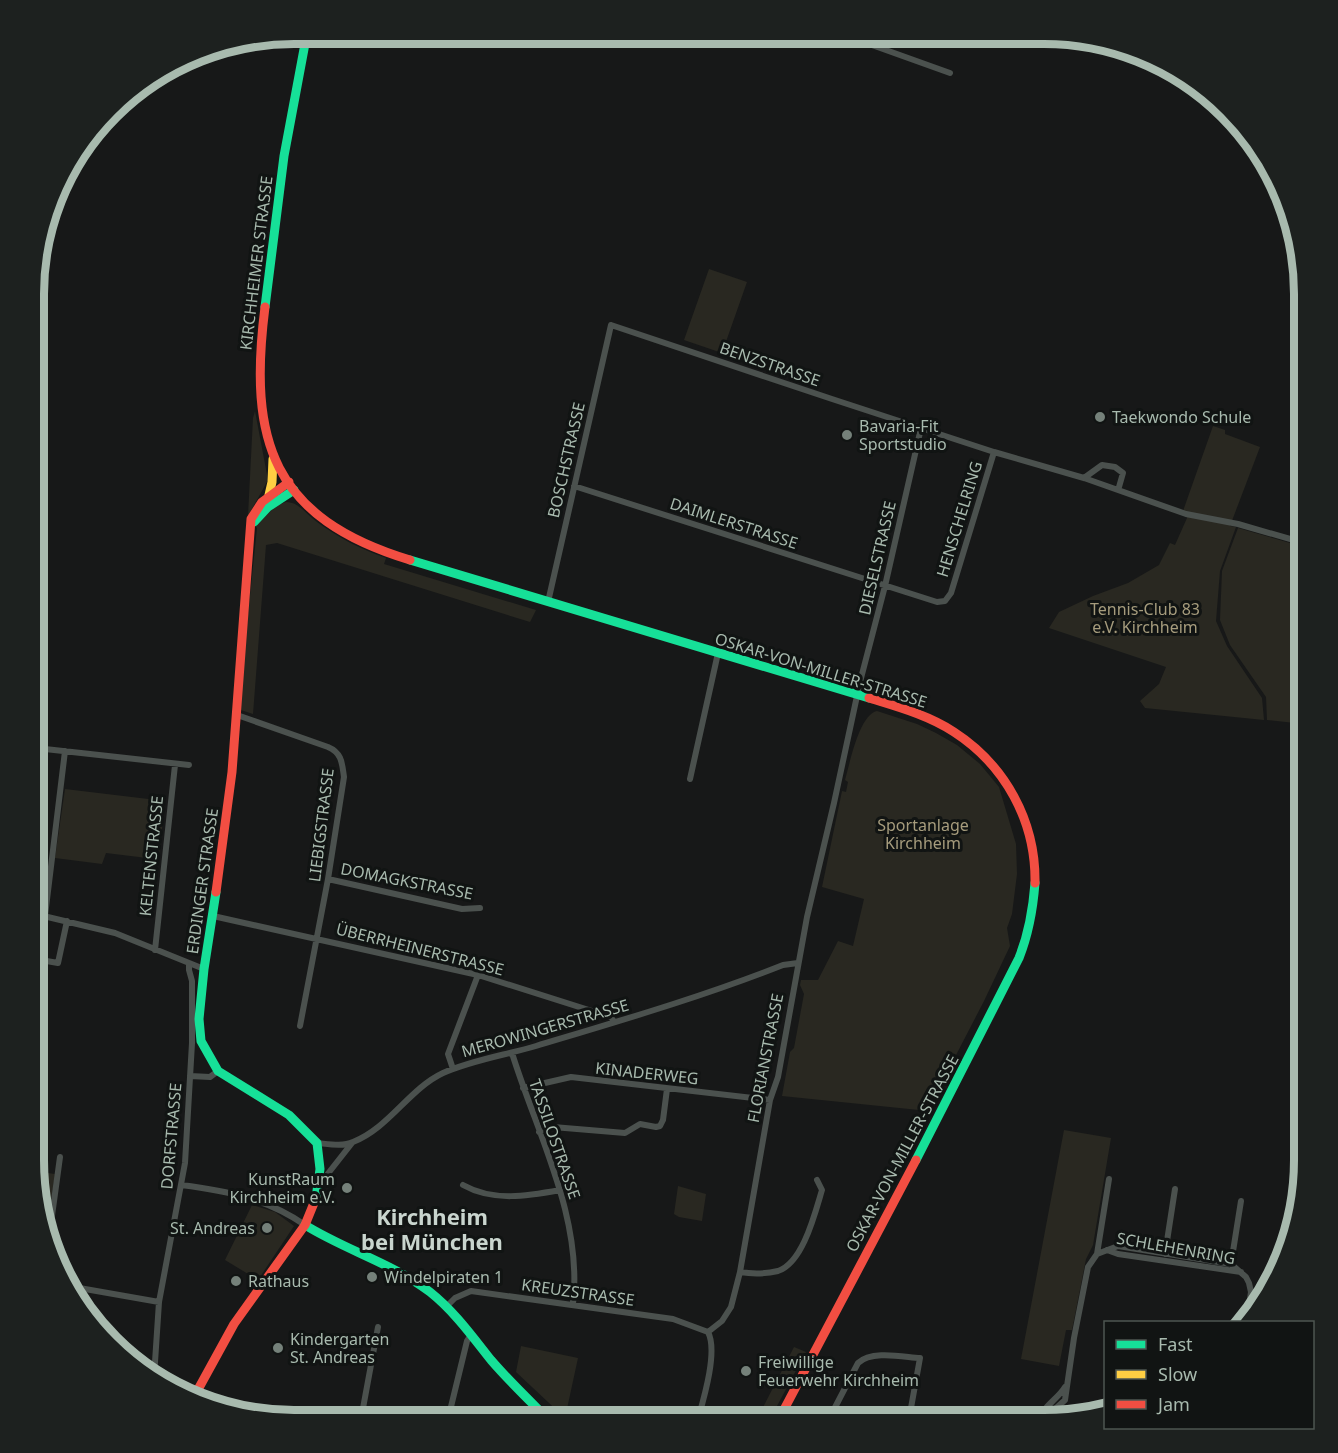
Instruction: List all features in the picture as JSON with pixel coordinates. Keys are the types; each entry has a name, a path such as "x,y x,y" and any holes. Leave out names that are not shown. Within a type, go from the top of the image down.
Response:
{"main road":[{"name":"KIRCHHEIMER STRASSE","path":"292,486 272,454 260,408 260,346 274,220 305,44"},
{"name":"ERDINGER STRASSE","path":"269,495 272,482 272,454"},
{"name":"ERDINGER STRASSE","path":"292,486 269,495 256,508 252,519 237,715 224,843 204,969 196,1042 218,1071 289,1115 317,1143"},
{"path":"251,527 268,507 292,486"},
{"name":"OSKAR-VON-MILLER-STRASSE","path":"292,486 305,503 332,526 364,544 454,574 857,694 922,716 969,742 993,765 1016,798 1029,828 1036,862 1035,899 1026,939 919,1154 784,1409"},
{"path":"198,1390 234,1324 305,1225 319,1185 320,1162 317,1143"},
{"path":"305,1225 339,1245 418,1284 446,1307 538,1409"}],"street":[{"path":"870,44 950,73"},
{"name":"BENZSTRASSE","path":"611,325 921,428"},
{"name":"BOSCHSTRASSE","path":"548,602 611,325"},
{"name":"HENSCHELRING","path":"921,428 1084,478 1186,514 1238,524 1294,540"},
{"name":"DIESELSTRASSE","path":"857,694 885,586 921,428"},
{"name":"HENSCHELRING","path":"885,586 937,602 945,601 951,593 994,452"},
{"path":"1084,478 1102,465 1115,467 1123,473 1119,487 1116,489"},
{"name":"DAIMLERSTRASSE","path":"574,486 885,586"},
{"path":"690,779 718,653"},
{"name":"FLORIANSTRASSE","path":"708,1332 722,1321 731,1307 740,1272 770,1100 778,1077 798,963 857,694"},
{"name":"LIEBIGSTRASSE","path":"237,715 328,747 334,750 342,761 344,777 328,879 300,1026"},
{"path":"44,749 189,765"},
{"path":"65,751 45,916 115,933 189,965 204,969"},
{"name":"KELTENSTRASSE","path":"155,950 175,765"},
{"name":"DOMAGKSTRASSE","path":"328,879 462,909 480,908"},
{"name":"ÜBERRHEINERSTRASSE","path":"213,916 478,975 611,1017 614,1022"},
{"path":"44,961 58,963 67,921"},
{"name":"MEROWINGERSTRASSE","path":"352,1143 371,1132 434,1077 453,1069 614,1022 783,965 798,963"},
{"name":"DORFSTRASSE","path":"155,1367 159,1302 185,1162 190,1076 196,1042 189,965"},
{"path":"453,1069 448,1054 478,975"},
{"name":"TASSILOSTRASSE","path":"512,1053 560,1190 569,1229 576,1281 573,1304"},
{"name":"DORFSTRASSE","path":"190,1076 210,1077 218,1071"},
{"name":"KINADERWEG","path":"523,1088 571,1077 770,1100"},
{"path":"539,1132 561,1127 625,1133 640,1124 660,1126 663,1120 667,1089"},
{"path":"317,1143 352,1143"},
{"path":"319,1185 352,1143"},
{"path":"51,1221 60,1157"},
{"path":"1097,1254 1109,1179"},
{"path":"740,1272 754,1274 780,1270 796,1256 806,1238 822,1190 817,1180"},
{"path":"181,1185 217,1190 259,1200 305,1225"},
{"path":"463,1185 485,1193 520,1197 560,1190"},
{"path":"1165,1254 1175,1190"},
{"path":"1231,1264 1240,1201"},
{"name":"SCHLEHENRING","path":"1054,1409 1065,1400 1086,1273 1090,1262 1097,1254 1118,1246 1231,1264 1249,1283 1250,1302"},
{"name":"SCHLEHENRING","path":"1107,1250 1118,1254 1241,1272"},
{"path":"80,1288 159,1302"},
{"name":"KREUZSTRASSE","path":"446,1307 455,1298 471,1291 673,1319 708,1332"},
{"path":"364,1409 378,1327"},
{"path":"701,1409 706,1390 712,1339 708,1332"},
{"path":"450,1409 467,1341 471,1335"},
{"path":"834,1409 858,1363 863,1358 877,1356 920,1358 911,1409"}],"green space":[{"path":"709,269 747,282 722,353 684,340"},
{"path":"255,411 268,480 248,516 253,418"},
{"name":"Tennis-Club 83 e.V. Kirchheim","path":"1213,426 1225,430 1225,434 1260,447 1230,526 1236,527 1220,571 1216,621 1227,646 1262,698 1264,720 1145,708 1140,701 1159,684 1166,667 1049,628 1059,612 1128,583 1159,565 1170,543 1175,545 1187,518 1187,512 1183,511"},
{"path":"286,502 299,506 317,522 342,538 386,558 384,564 536,610 530,622 277,543 266,545 253,714 241,710 241,682 257,528 255,526 277,505"},
{"path":"1238,528 1294,544 1294,723 1267,720 1266,697 1230,645 1220,620 1222,571"},
{"name":"Sportanlage Kirchheim","path":"877,711 936,733 957,745 980,764 999,787 1016,844 1017,874 1012,914 1007,928 1010,946 926,1113 919,1110 782,1096 804,994 800,985 801,980 818,980 838,941 853,946 864,899 822,887 842,791 846,792 848,782 845,780 853,752 865,721"},
{"path":"65,789 165,801 158,865 146,863 147,858 106,853 102,864 55,858"},
{"path":"1064,1130 1111,1138 1093,1245 1086,1259 1072,1330 1066,1330 1059,1366 1021,1359"},
{"path":"44,1172 55,1174 49,1214"},
{"path":"678,1186 706,1194 702,1221 674,1214"},
{"path":"252,1205 275,1212 294,1226 258,1280 225,1260"},
{"path":"521,1346 578,1358 567,1409 555,1409 516,1372"},
{"path":"794,1347 806,1352 775,1409 762,1409"}],"traffic: fast":[{"path":"265,307 284,156 305,44"},
{"path":"254,522 268,507 294,490"},
{"path":"410,560 869,698"},
{"path":"916,1160 1019,958 1030,921 1035,883"},
{"path":"216,892 204,969 199,1019 201,1041 218,1071 289,1115 317,1143 320,1169 316,1198"},
{"path":"305,1225 400,1273 439,1299 498,1368 538,1409"}],"traffic: slow":[{"path":"269,495 273,459"}],"traffic: jam":[{"path":"265,307 261,355 261,397 267,435 279,468 299,497 327,522 363,543 410,560"},
{"path":"216,892 232,772 251,519 262,502 289,482"},
{"path":"869,698 913,712 944,726 972,745 988,761 1014,797 1023,817 1030,838 1035,883"},
{"path":"784,1409 916,1160"},
{"path":"198,1390 234,1324 305,1225 316,1198"}],"place":[{"name":"Taekwondo Schule","path":"1100,417"},
{"name":"Bavaria-Fit Sportstudio","path":"847,435"},
{"name":"KunstRaum Kirchheim e.V.","path":"347,1188"},
{"name":"St. Andreas","path":"267,1228"},
{"name":"Windelpiraten 1","path":"372,1277"},
{"name":"Rathaus","path":"236,1281"},
{"name":"Kindergarten St. Andreas","path":"278,1348"},
{"name":"Freiwillige Feuerwehr Kirchheim","path":"746,1371"}],"district":[{"name":"Kirchheim bei München","path":"432,1228"}]}
